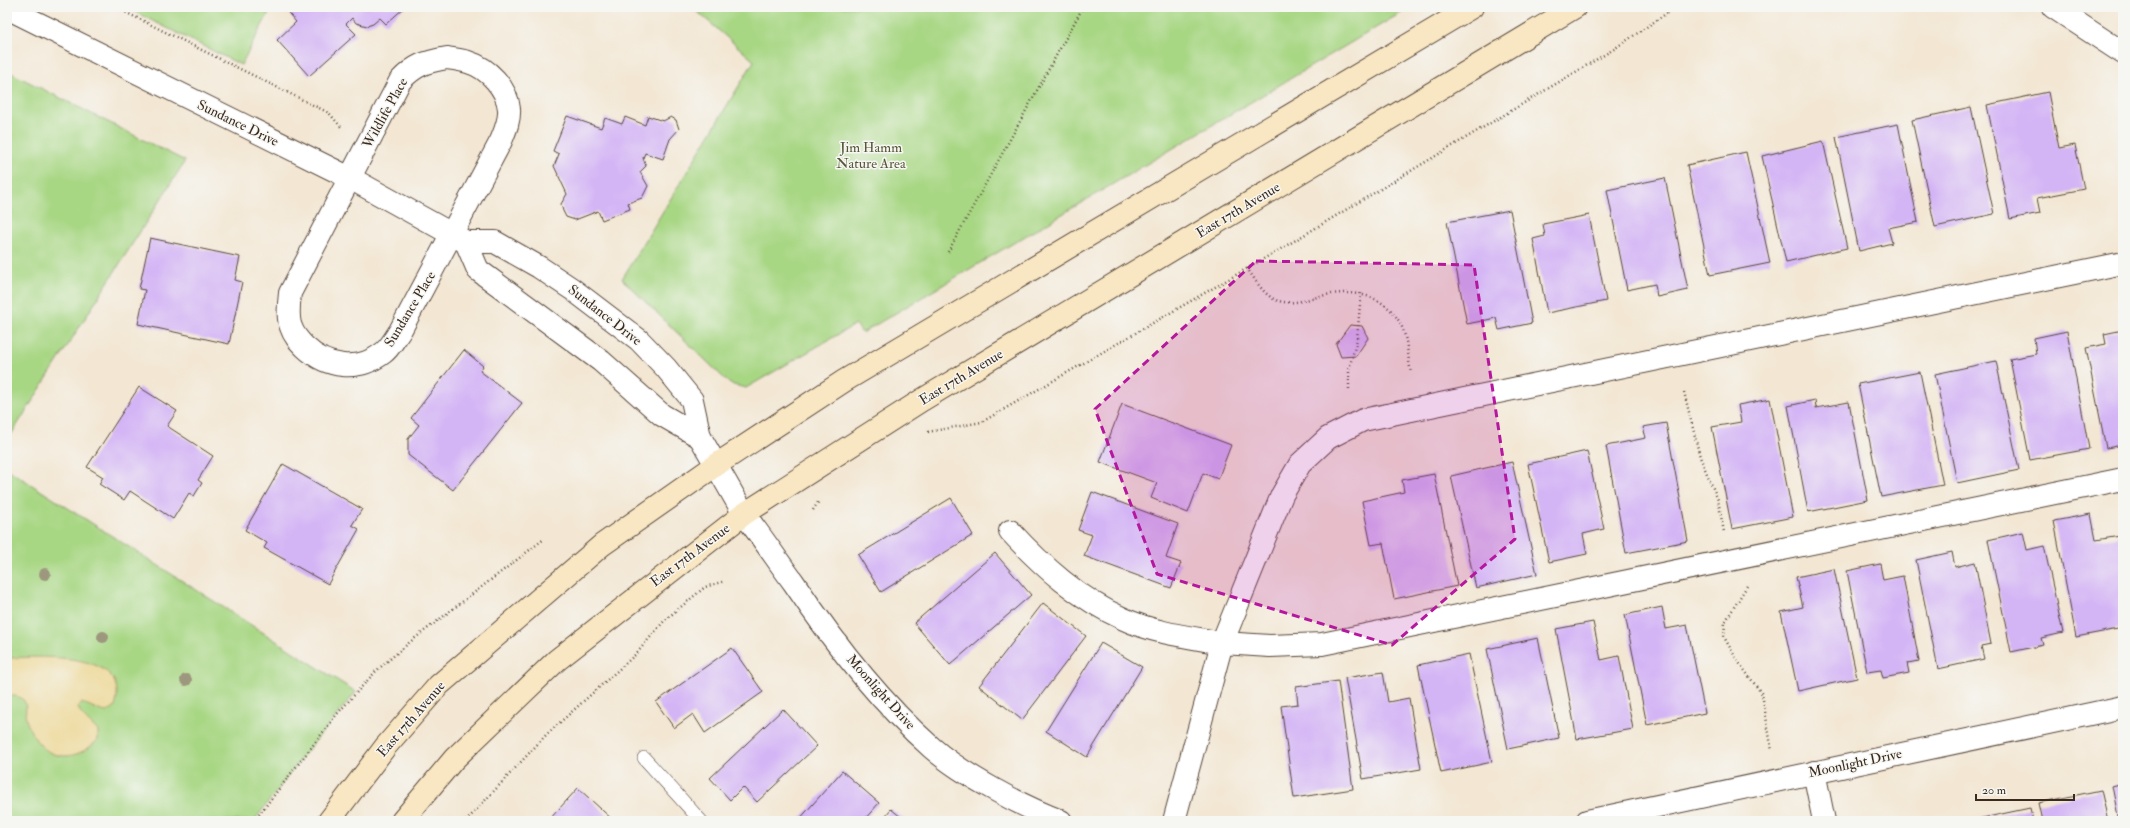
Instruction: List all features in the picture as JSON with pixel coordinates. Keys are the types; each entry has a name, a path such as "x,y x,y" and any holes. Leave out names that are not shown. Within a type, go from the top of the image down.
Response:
{"main road":[{"name":"East 17th Avenue","path":"329,821 386,746 439,685 602,545 716,465 844,381 1472,7"},
{"name":"East 17th Avenue","path":"402,821 454,759 557,660 744,514 922,400 1575,7"}],"street":[{"path":"2053,7 2123,53"},
{"name":"Sundance Drive","path":"7,8 350,178 460,237 494,242 539,267 639,340 666,368 692,400 700,437 744,514"},
{"name":"Wildlife Place","path":"350,178 400,81 412,68 427,62 447,58 468,62 485,69 497,82 506,98 509,108 508,119 501,141 460,237"},
{"name":"Sundance Place","path":"350,178 290,293 290,326 296,338 320,359 339,365 362,364 384,353 400,331 460,237"},
{"path":"460,237 478,270 601,361 662,415 700,437"},
{"path":"1174,821 1222,643 1282,495 1300,464 1328,438 1363,420 2123,263"},
{"path":"1010,531 1038,561 1067,585 1097,605 1125,620 1171,633 1222,643 1270,646 1322,644 2123,479"},
{"name":"Moonlight Drive","path":"744,514 770,546 794,584 847,655 903,720 933,749 968,772 1037,812 1061,821"},
{"name":"Moonlight Drive","path":"1587,821 2123,707"},
{"path":"1814,772 1824,821"}],"lane":[{"path":"644,758 701,821"}],"path":[{"path":"115,7 329,113 341,127"},
{"path":"948,252 1084,7"},
{"path":"923,433 982,422 1247,268 1614,49 1676,7"},
{"path":"1740,7 1745,7"},
{"path":"1247,268 1259,286 1273,298 1296,303 1332,294 1361,293 1384,303 1402,325 1411,373"},
{"path":"1349,389 1350,369 1357,339 1361,293"},
{"path":"1684,392 1700,457 1718,500 1724,537"},
{"path":"813,510 822,497"},
{"path":"254,821 338,712 376,671 410,642 544,539"},
{"path":"466,821 546,735 636,654 665,620 705,587 725,581"},
{"path":"1749,582 1725,622 1724,637 1736,660 1762,694 1772,751"}],"highlighted area":[{"path":"1256,261 1474,265 1515,539 1392,645 1157,574 1095,409"}],"green space":[{"path":"125,7 272,7 241,65"},
{"name":"Jim Hamm Nature Area","path":"692,7 1411,7 862,333 856,324 746,388 730,384 622,279 754,61"},
{"path":"7,71 185,161 7,441"},
{"path":"7,469 356,692 308,750 254,821 7,821"}],"sand":[{"path":"41,657 80,661 98,666 110,675 117,688 115,707 107,712 81,703 78,708 82,715 98,731 98,740 87,749 76,754 66,756 56,755 46,750 38,743 31,732 26,719 26,706 24,701 18,697 7,696 7,658"}],"building":[{"path":"283,7 405,7 386,24 380,18 373,24 367,26 356,23 352,18 346,24 356,34 309,76 277,40 296,22"},
{"path":"2048,92 2059,148 2075,145 2084,189 2037,198 2040,213 2010,219 1987,105"},
{"path":"1971,107 1994,214 1935,227 1912,120"},
{"path":"567,116 601,128 605,118 622,124 625,117 645,125 648,116 663,121 671,117 676,120 679,129 670,139 663,159 645,153 643,158 646,166 640,172 648,186 642,198 628,203 630,209 602,220 598,211 575,220 566,217 563,211 561,204 567,194 554,166 559,154 553,151"},
{"path":"1898,124 1918,222 1888,228 1892,243 1859,251 1836,137"},
{"path":"1823,141 1847,248 1786,262 1762,156"},
{"path":"1746,152 1770,263 1710,275 1687,165"},
{"path":"1665,178 1688,290 1657,297 1655,284 1627,290 1607,190"},
{"path":"1510,210 1532,323 1499,330 1496,318 1467,324 1447,222"},
{"path":"1589,215 1606,301 1547,313 1533,239 1545,236 1543,224"},
{"path":"150,238 240,257 235,280 242,282 229,344 138,324 145,290 139,289"},
{"path":"1350,325 1362,326 1368,338 1356,356 1341,357 1336,344"},
{"path":"2123,330 2123,445 2106,448 2086,348 2106,344 2104,334"},
{"path":"2067,331 2089,449 2030,460 2010,359 2036,354 2034,338"},
{"path":"464,350 483,366 480,371 522,403 453,490 408,455 408,439 419,425 411,418"},
{"path":"1996,361 2019,470 1957,483 1935,374"},
{"path":"1920,372 1943,485 1881,497 1858,384"},
{"path":"139,387 177,411 167,426 213,456 198,480 202,483 194,496 189,493 173,519 130,491 124,500 99,484 103,477 87,467"},
{"path":"1770,399 1793,517 1732,529 1712,427 1741,422 1738,405"},
{"path":"1815,400 1816,408 1849,402 1868,500 1808,512 1788,406"},
{"path":"1122,404 1231,445 1218,479 1203,473 1188,513 1151,498 1157,483 1100,462"},
{"path":"1666,423 1688,541 1626,553 1606,446 1646,438 1643,427"},
{"path":"1587,451 1604,529 1583,534 1587,554 1549,562 1528,464"},
{"path":"1512,462 1537,574 1476,588 1451,476"},
{"path":"283,464 362,509 352,525 359,529 328,584 264,548 267,543 245,530"},
{"path":"1434,474 1457,586 1394,599 1383,543 1371,545 1362,501 1404,492 1402,480"},
{"path":"1092,492 1178,524 1166,558 1181,563 1171,588 1084,556 1092,535 1078,530"},
{"path":"951,498 973,535 881,592 858,555"},
{"path":"2091,514 2096,540 2120,536 2123,551 2123,628 2076,637 2054,521"},
{"path":"2023,532 2027,550 2044,546 2063,633 2041,638 2043,645 2011,652 1988,540"},
{"path":"1952,552 1955,567 1975,562 1991,644 1981,646 1984,659 1938,669 1916,560"},
{"path":"995,553 1031,595 950,665 914,623"},
{"path":"1880,564 1883,580 1903,576 1919,661 1907,663 1909,673 1883,678 1881,670 1867,672 1847,571"},
{"path":"1834,569 1857,678 1798,691 1781,612 1803,607 1796,577"},
{"path":"1043,603 1086,636 1022,720 979,686"},
{"path":"1662,607 1666,629 1687,625 1705,713 1647,725 1625,615"},
{"path":"1593,622 1601,660 1619,656 1633,729 1577,739 1556,629"},
{"path":"1538,638 1559,738 1508,749 1487,649"},
{"path":"1101,643 1142,667 1087,757 1046,731"},
{"path":"732,648 763,692 705,733 693,714 674,728 656,702"},
{"path":"1469,654 1492,762 1441,773 1418,665"},
{"path":"1383,672 1388,702 1409,698 1421,769 1363,779 1345,678"},
{"path":"1338,681 1353,789 1294,798 1281,706 1298,704 1296,687"},
{"path":"783,709 817,746 757,802 743,787 730,800 710,778"},
{"path":"842,771 879,803 863,821 798,821"},
{"path":"2123,783 2123,821 2119,821 2112,786"},
{"path":"578,788 614,821 548,821"},
{"path":"2101,790 2108,821 2042,821 2038,803"},
{"path":"2030,808 2033,821 1973,821 1973,820"},
{"path":"891,809 906,821 881,821"}]}
